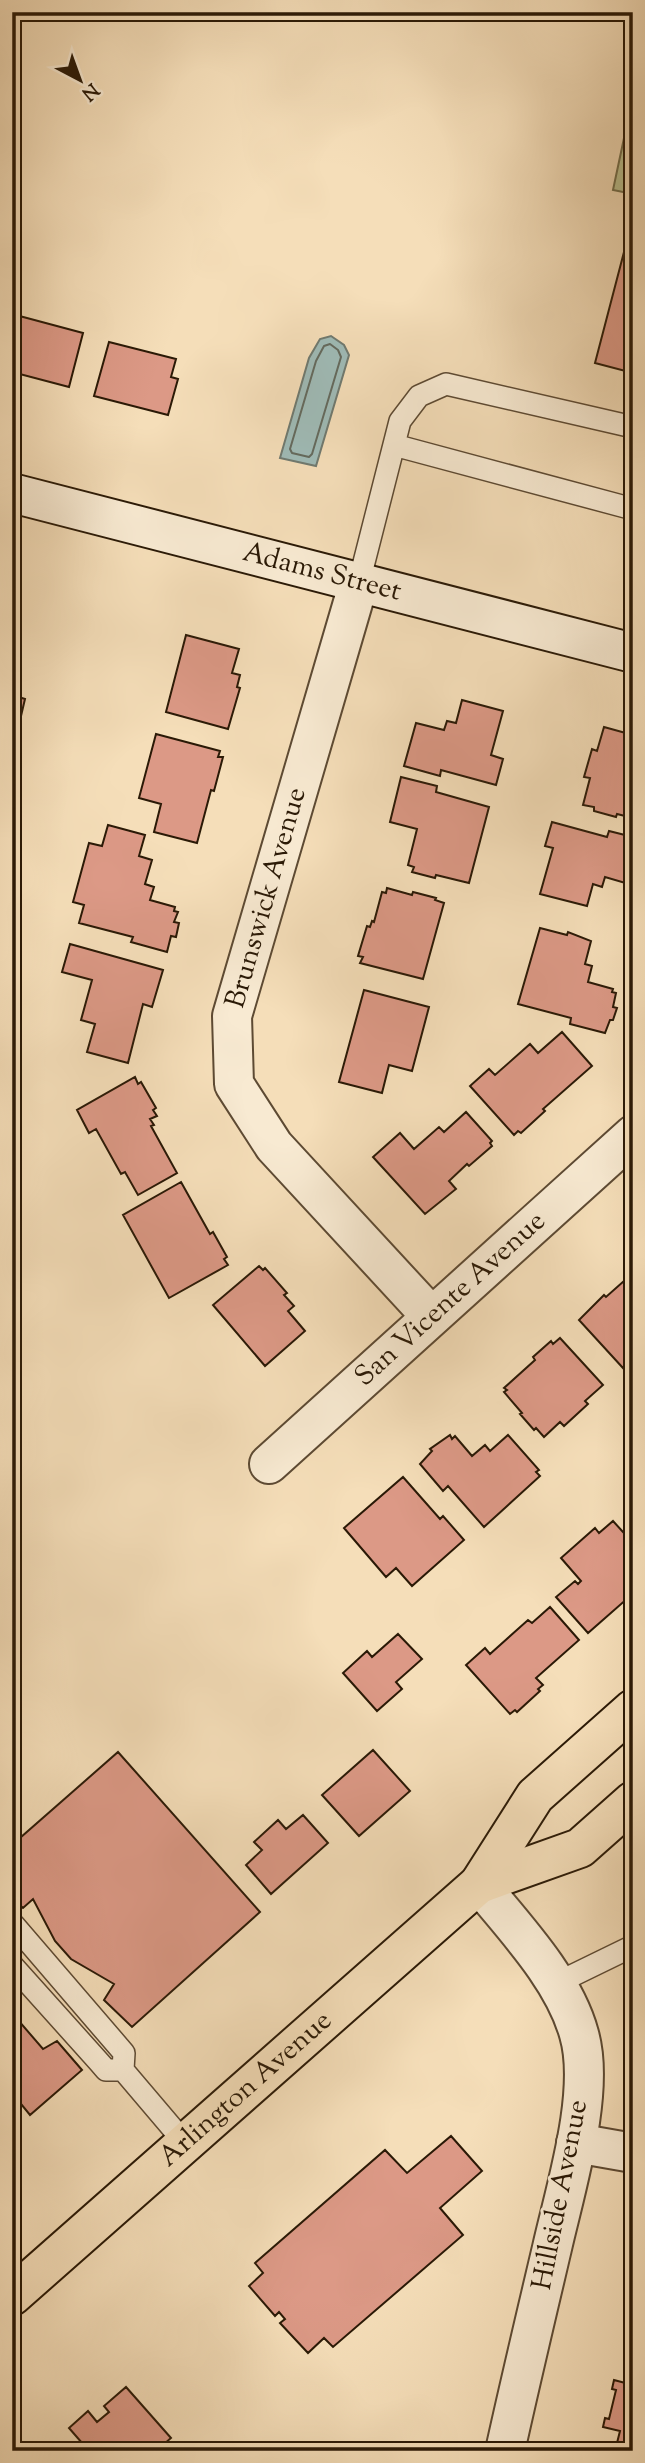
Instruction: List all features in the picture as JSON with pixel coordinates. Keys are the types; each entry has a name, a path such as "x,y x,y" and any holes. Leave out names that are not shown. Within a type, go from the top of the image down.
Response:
{"main road":[{"name":"Arlington Avenue","path":"12,2295 480,1884 535,1796 633,1709"},
{"name":"Arlington Avenue","path":"480,1884 580,1848 633,1801"}],"street":[{"name":"Adams Street","path":"12,493 633,653"},
{"name":"Brunswick Avenue","path":"359,582 232,1016 234,1084 274,1146 431,1316"},
{"name":"San Vicente Avenue","path":"269,1464 633,1135"},
{"name":"Hillside Avenue","path":"480,1884 534,1951 570,2010 579,2034 584,2071 576,2143 505,2451"},
{"path":"576,2143 633,2153"}],"lane":[{"path":"359,582 400,421 419,396 446,384 633,428"},
{"path":"394,446 633,509"},
{"path":"12,1925 124,2053 122,2070 185,2143"},
{"path":"555,1984 633,1946"},
{"path":"12,1965 106,2070 122,2070"}],"green space":[{"path":"627,124 633,125 633,194 613,190"}],"water":[{"path":"331,336 344,345 349,355 316,466 280,458 309,358 320,339"}],"building":[{"path":"624,252 633,255 633,373 595,363"},
{"path":"12,314 83,333 69,387 12,372"},
{"path":"109,342 176,359 171,377 178,379 168,415 94,396"},
{"path":"186,635 239,649 232,673 240,675 237,687 240,688 228,729 166,712"},
{"path":"12,695 25,699 21,716 12,714"},
{"path":"462,700 503,711 491,755 503,759 496,785 441,770 440,776 404,766 416,723 444,730 447,721 456,723"},
{"path":"604,727 633,735 633,818 617,814 616,817 583,805 590,778 584,777 592,749 597,751"},
{"path":"156,734 220,751 218,757 223,757 197,843 154,832 161,804 139,798"},
{"path":"401,777 437,786 436,792 489,807 469,883 412,872 414,867 408,865 417,829 390,822"},
{"path":"552,822 607,837 609,831 633,837 632,885 605,877 602,887 593,884 587,906 540,894 553,848 545,846"},
{"path":"108,825 145,835 139,856 152,860 145,884 154,887 150,900 175,907 174,911 178,912 174,922 179,923 176,937 171,936 167,952 131,942 133,937 79,923 84,905 73,902 89,843 102,846"},
{"path":"387,888 436,898 435,900 444,903 423,979 360,963 363,957 358,956 367,926 370,927 372,921 374,922 382,892 386,893"},
{"path":"540,928 567,935 568,932 591,941 585,964 592,966 588,982 613,989 612,992 616,993 613,1007 617,1008 605,1033 570,1024 571,1018 518,1004"},
{"path":"70,944 163,970 152,1007 143,1004 128,1063 87,1052 95,1024 81,1020 92,980 62,972"},
{"path":"364,990 429,1007 412,1071 389,1065 382,1093 339,1082"},
{"path":"562,1032 592,1066 543,1109 545,1111 521,1133 518,1131 514,1135 470,1086 489,1069 495,1075 530,1044 538,1053"},
{"path":"135,1077 138,1084 141,1082 156,1108 153,1110 157,1116 150,1119 154,1125 151,1126 177,1173 138,1195 125,1172 121,1174 96,1129 89,1133 77,1110"},
{"path":"466,1112 492,1141 492,1146 449,1181 456,1189 425,1214 373,1157 400,1133 414,1149 439,1127 444,1132"},
{"path":"181,1182 210,1234 213,1232 227,1257 224,1259 228,1265 169,1298 123,1215"},
{"path":"259,1266 263,1270 265,1268 287,1293 284,1295 294,1306 288,1311 305,1331 265,1366 213,1305"},
{"path":"633,1273 633,1359 623,1368 579,1320 604,1295 606,1297"},
{"path":"560,1338 603,1385 585,1401 588,1404 564,1426 560,1422 544,1437 520,1414 522,1413 504,1392 507,1390 504,1388 535,1360 533,1357 551,1341 553,1344"},
{"path":"450,1435 452,1439 455,1436 472,1456 485,1445 490,1451 508,1435 539,1470 536,1472 540,1476 484,1527 448,1486 443,1491 420,1464 432,1451 430,1449"},
{"path":"403,1477 440,1519 443,1516 464,1540 412,1586 396,1568 386,1577 344,1528"},
{"path":"613,1521 633,1543 633,1596 588,1633 556,1597 575,1581 578,1584 581,1581 561,1558 595,1528 599,1533"},
{"path":"550,1607 579,1640 536,1678 543,1685 538,1689 540,1691 517,1712 515,1710 510,1714 466,1665 485,1648 490,1654 528,1620 532,1623"},
{"path":"398,1634 422,1659 396,1682 402,1689 377,1711 343,1673 367,1651 372,1657"},
{"path":"373,1750 410,1791 359,1836 322,1795"},
{"path":"118,1752 260,1912 132,2027 104,2000 114,1984 71,1959 55,1941 33,1899 23,1908 12,1898 12,1845"},
{"path":"303,1815 328,1843 271,1894 246,1865 262,1850 254,1842 278,1820 286,1829"},
{"path":"12,2013 43,2049 57,2041 82,2070 30,2115 12,2093"},
{"path":"451,2136 482,2171 440,2208 463,2235 333,2347 324,2338 308,2353 280,2323 285,2319 279,2312 275,2316 249,2286 263,2273 255,2263 385,2150 407,2173"},
{"path":"614,2380 633,2385 633,2451 615,2451 620,2431 603,2427 605,2418 609,2419 616,2390 612,2389"},
{"path":"126,2387 171,2438 156,2451 89,2451 69,2428 88,2411 97,2422 109,2412 104,2406"}]}
